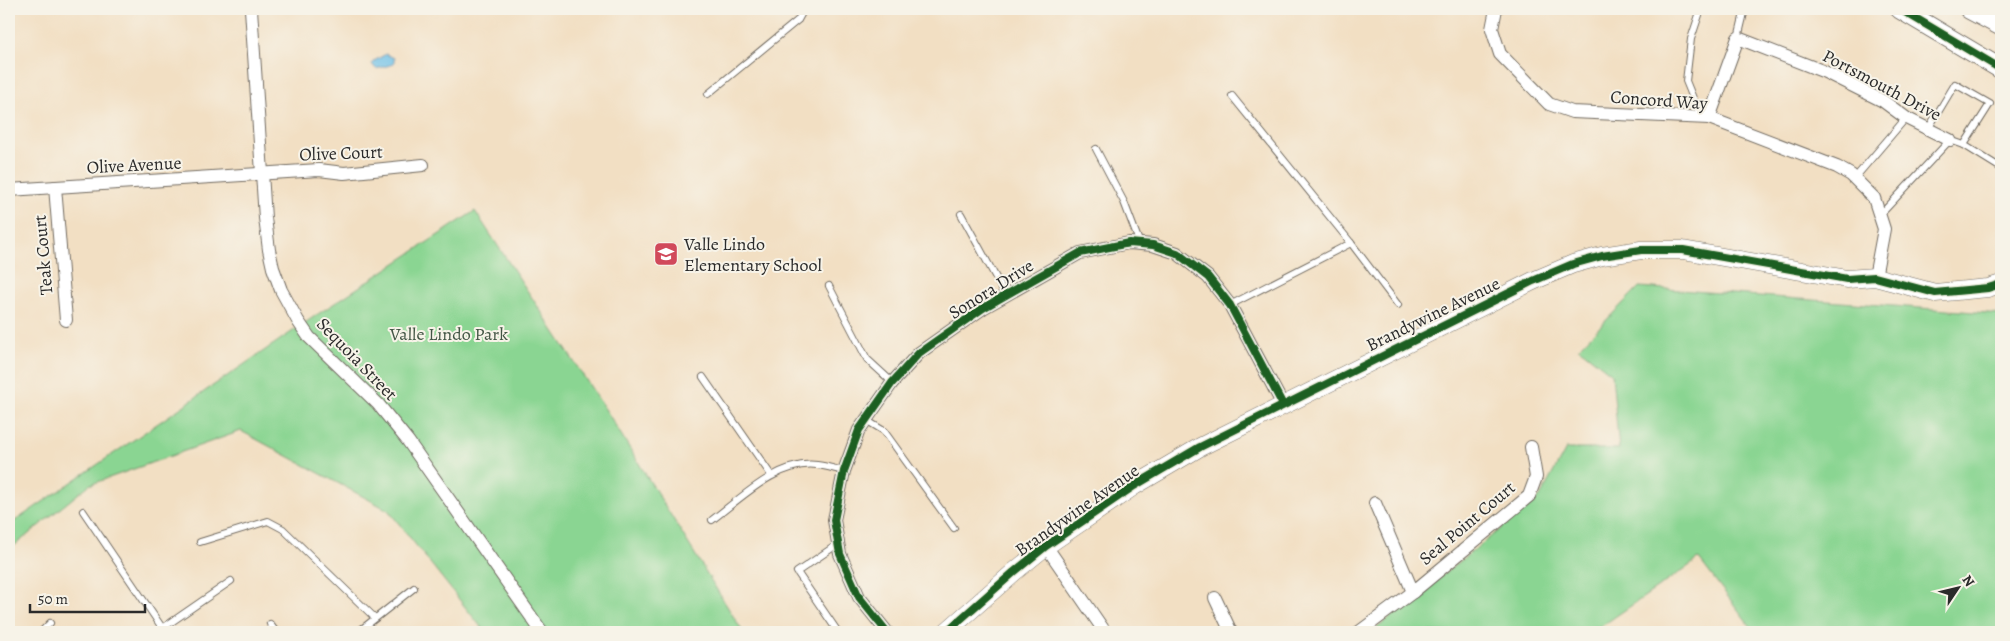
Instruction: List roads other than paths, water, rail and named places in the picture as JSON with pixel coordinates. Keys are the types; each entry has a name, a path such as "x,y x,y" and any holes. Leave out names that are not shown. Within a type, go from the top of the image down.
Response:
{"main road":[{"path":"1900,9 2001,70"},
{"path":"1970,9 2001,26"}],"street":[{"name":"Sequoia Street","path":"251,9 261,175 269,250 281,290 309,337 378,404 408,441 542,632"},
{"name":"Concord Way","path":"1496,9 1492,29 1500,54 1549,104 1572,112 1705,118 1837,167 1854,179 1874,198 1884,229 1875,277"},
{"path":"1705,118 1738,38"},
{"name":"Portsmouth Drive","path":"1738,38 1825,72 1883,101 1906,118 1950,140"},
{"name":"Olive Court","path":"261,175 319,170 344,173 423,165"},
{"name":"Olive Avenue","path":"9,190 261,175"},
{"name":"Teak Court","path":"55,187 66,320"},
{"name":"Sonora Drive","path":"887,632 859,597 840,554 834,520 844,471 859,430 892,382 919,353 983,308 1080,253 1129,243 1153,245 1177,253 1208,277 1230,305 1283,405"},
{"name":"Brandywine Avenue","path":"946,632 1046,546 1134,486 1200,447 1533,281 1572,264 1602,256 1642,250 1683,250 1847,279 1875,277 1934,293 1988,288 2001,284"},
{"name":"Seal Point Court","path":"1359,632 1413,592 1529,496 1536,477 1531,447"},
{"path":"1375,503 1413,592"},
{"path":"1046,546 1105,632"},
{"path":"1216,598 1231,632"}],"lane":[{"path":"708,94 798,20 804,9"},
{"path":"1701,9 1691,39 1686,81 1705,118"},
{"path":"1738,38 1745,9"},
{"path":"1928,129 1955,84 1990,104 1964,145"},
{"path":"1232,96 1351,243 1398,305"},
{"path":"1854,179 1906,118"},
{"path":"1880,216 1950,140 1964,145 2001,168"},
{"path":"1096,149 1124,202 1140,244"},
{"path":"961,214 1006,296"},
{"path":"1230,305 1351,243"},
{"path":"829,286 868,359 892,382"},
{"path":"703,377 771,476"},
{"path":"866,420 884,432 954,528"},
{"path":"712,520 771,476 794,467 815,464 844,471"},
{"path":"83,511 162,631 231,581"},
{"path":"200,542 268,521 283,529 375,618"},
{"path":"838,544 796,572 838,632"},
{"path":"358,632 414,588"},
{"path":"41,632 50,623"},
{"path":"270,624 276,632"}],"water":[{"path":"386,54 394,58 394,64 376,69 372,64 374,61"}],"place":[{"name":"Valle Lindo Elementary School","path":"666,254"}],"park label":[{"name":"Valle Lindo Park","path":"449,334"}]}
